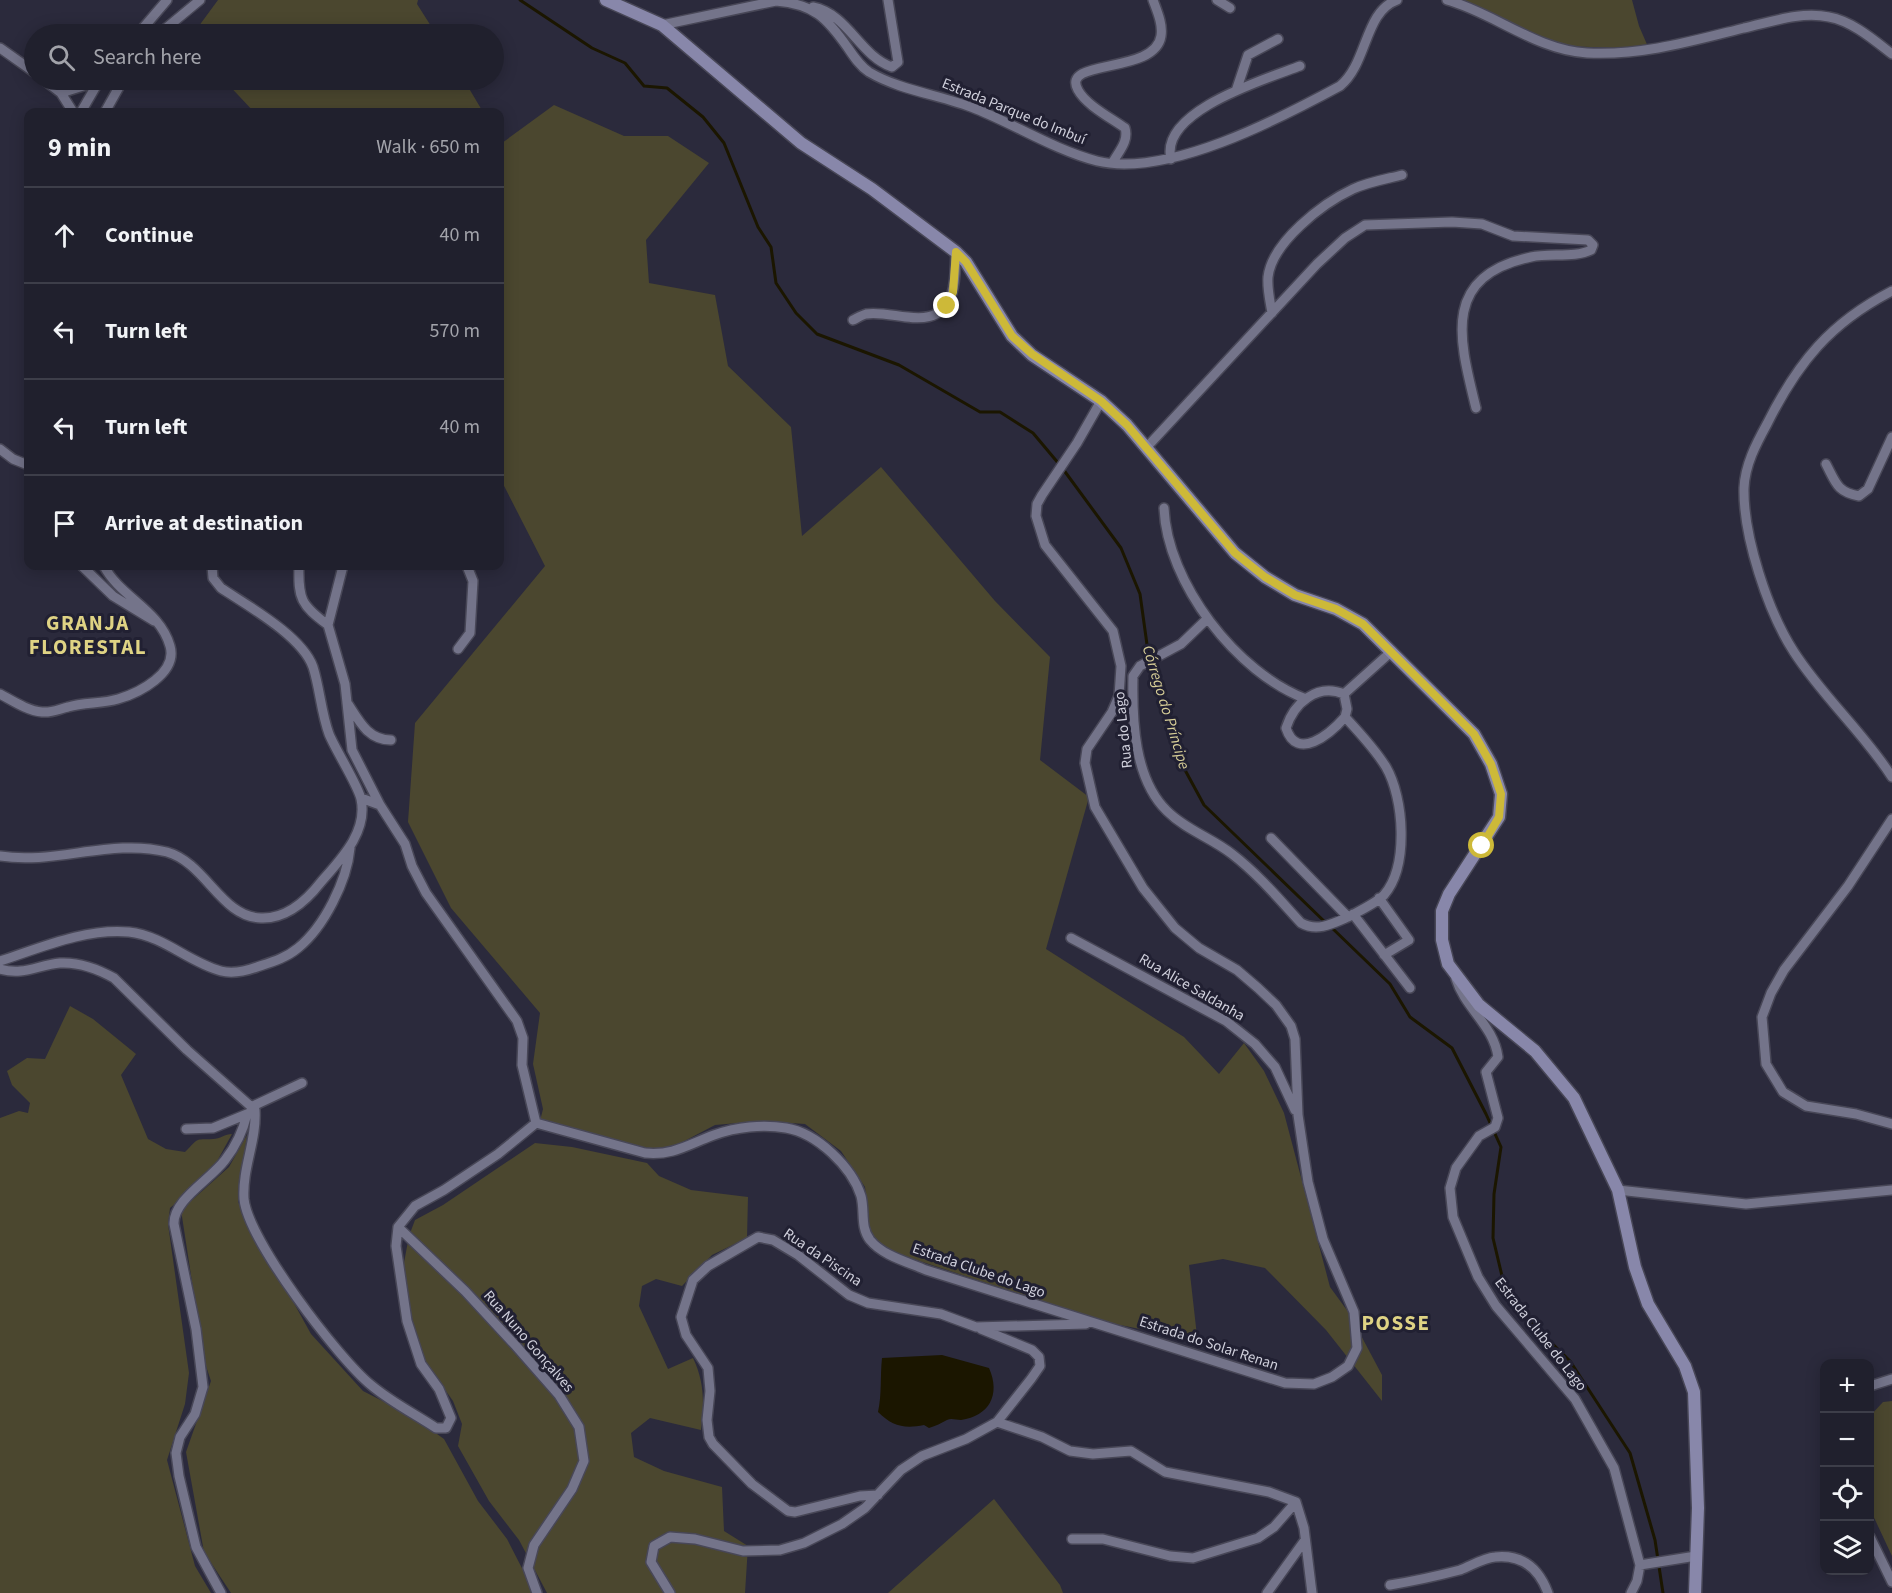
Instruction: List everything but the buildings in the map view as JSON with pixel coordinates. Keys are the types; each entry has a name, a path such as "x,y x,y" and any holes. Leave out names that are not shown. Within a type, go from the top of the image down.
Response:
{"street":[{"path":"147,24 167,0"},
{"path":"171,24 200,0"},
{"path":"606,0 662,25 801,143 872,189 956,252 966,262 1007,330 1023,348 1101,401 1127,425 1235,553 1265,577 1295,595 1336,609 1363,624 1474,734 1491,764 1501,794 1499,817 1449,894 1442,911 1442,940 1448,964 1479,1005 1535,1051 1574,1098 1618,1190 1635,1267 1648,1304 1685,1366 1694,1392 1697,1431 1695,1593"},
{"path":"807,7 824,10 840,20 885,65 892,67 898,62 888,0"},
{"path":"1113,162 1128,135 1125,128 1083,97 1076,89 1076,82 1079,75 1089,69 1139,60 1151,54 1161,37 1160,18 1154,0"},
{"path":"1217,0 1230,8"},
{"name":"Estrada Parque do Imbuí","path":"662,25 776,1 807,7 823,16 858,62 874,75 976,109 1072,153 1113,162 1140,163 1171,159 1224,140 1340,86 1350,77 1358,63 1378,16 1386,5 1397,0"},
{"path":"1447,0 1463,4 1509,29 1566,49 1585,53 1655,50 1793,17 1828,17 1859,31 1892,54"},
{"path":"1236,91 1248,55 1278,39"},
{"path":"0,48 24,65"},
{"path":"1171,159 1170,142 1176,130 1196,113 1236,91 1300,66"},
{"path":"57,90 75,108"},
{"path":"61,93 70,90"},
{"path":"82,108 93,90"},
{"path":"107,108 117,90"},
{"path":"1272,313 1268,292 1268,274 1277,253 1294,233 1320,210 1353,189 1402,176"},
{"path":"1146,448 1317,264 1346,238 1365,225 1452,222 1482,224 1513,236 1588,240 1593,245 1591,250 1584,254 1558,253 1530,257 1499,268 1477,282 1462,313 1463,358 1476,408"},
{"path":"853,320 866,314 911,320 933,315 947,306 953,292 956,252"},
{"path":"1892,291 1848,316 1829,332 1791,379 1751,454 1744,487 1750,534 1768,603 1793,651 1821,688 1872,746 1892,777"},
{"name":"Estrada do Solar Renan","path":"1062,1314 1285,1383 1314,1384 1332,1377 1348,1366 1357,1348 1354,1312 1323,1239 1308,1182 1298,1115 1295,1039 1291,1026 1276,1005 1237,970 1199,948 1175,928 1143,888 1095,807 1085,763 1087,749 1112,712 1119,696 1121,666 1113,631 1046,546 1039,530 1037,504 1101,401"},
{"path":"1826,464 1837,486 1845,493 1859,496 1868,489 1892,436"},
{"path":"0,448 13,459 24,463"},
{"path":"1164,508 1165,525 1185,583 1206,619 1266,677 1285,691 1306,699"},
{"path":"86,570 113,596 141,615 159,623"},
{"path":"0,694 40,712 119,699 159,677 167,667 171,656 170,646 159,623 106,570"},
{"path":"0,856 39,859 131,848 167,852 187,861 229,905 245,915 262,919 285,913 308,897 350,848 358,830 361,798 338,756 327,727 309,660 284,633 221,588 213,578 212,570"},
{"path":"299,570 298,588 302,602 307,610 328,625"},
{"path":"0,969 25,972 60,963 76,964 114,978 252,1110 256,1127 244,1179 244,1202 260,1238 308,1313 344,1358 372,1386 436,1428 446,1428 451,1418 448,1407 422,1364 407,1322 396,1246 398,1227 415,1206 444,1190 498,1154 536,1123 522,1065 523,1038 517,1021 426,893 412,866 405,844 380,805 352,750 347,702 328,625 342,570"},
{"path":"458,649 470,633 473,581 469,570"},
{"name":"Rua do Lago","path":"1206,619 1181,644 1140,666 1133,676 1140,765 1149,789 1167,811 1197,834 1230,852 1248,867 1301,923 1312,928 1351,915"},
{"path":"1344,694 1392,651"},
{"path":"1328,689 1344,694 1347,709 1345,717 1320,738 1307,745 1296,744 1289,737 1286,728 1294,708 1306,699 1328,689"},
{"path":"347,702 372,735 381,740 391,740"},
{"path":"1345,717 1386,767 1397,791 1400,850 1394,875 1379,898 1351,915"},
{"path":"361,798 380,805"},
{"path":"1892,819 1848,886 1784,970 1771,993 1762,1017 1766,1064 1783,1092 1806,1106 1856,1114 1892,1124"},
{"path":"1271,838 1351,915 1410,987"},
{"path":"0,961 89,934 129,932 160,940 222,971 235,972 280,960 299,947 330,908 349,863 350,848"},
{"path":"1379,898 1409,940 1384,955"},
{"name":"Rua Alice Saldanha","path":"1071,938 1226,1021 1255,1044 1275,1067 1298,1115"},
{"name":"Estrada Clube do Lago","path":"1456,977 1461,994 1496,1043 1498,1057 1486,1072 1498,1118 1491,1129 1479,1136 1456,1168 1450,1188 1453,1216 1478,1277 1496,1306 1575,1399 1614,1468 1644,1565"},
{"path":"186,1130 213,1128 302,1083"},
{"path":"221,1593 196,1547 178,1476 176,1453 180,1437 195,1414 203,1387 174,1215 177,1207 207,1180 234,1150 252,1110"},
{"name":"Estrada Clube do Lago","path":"536,1123 645,1153 661,1155 682,1150 715,1135 762,1125 788,1128 806,1134 831,1153 853,1178 861,1197 864,1230 871,1241 883,1251 958,1282 1062,1314"},
{"path":"1618,1190 1746,1204 1892,1190"},
{"name":"Rua Nuno Gonçalves","path":"398,1227 465,1291 516,1346 560,1395 579,1427 584,1461 572,1488 534,1545 528,1568 537,1593"},
{"name":"Rua da Piscina","path":"670,1593 651,1562 654,1546 670,1537 695,1539 743,1551 780,1550 804,1543 842,1524 878,1495 901,1470 922,1456 966,1439 997,1422 1040,1366 1039,1357 1032,1350 976,1327 941,1314 868,1303 849,1295 798,1255 773,1240 758,1237 742,1244 708,1266 693,1280 681,1317 686,1335 708,1368 709,1437 752,1484 788,1511 795,1512 860,1496 878,1495"},
{"name":"Rua da Piscina","path":"976,1327 1097,1324"},
{"path":"1874,1384 1892,1379"},
{"path":"997,1422 1042,1437 1070,1451 1093,1454 1131,1451 1165,1472 1269,1492 1296,1502"},
{"path":"1072,1539 1103,1539 1170,1556 1193,1558 1258,1538 1274,1527 1296,1502"},
{"path":"1296,1502 1305,1540 1312,1593"},
{"path":"1267,1593 1305,1540"},
{"path":"1874,1547 1892,1582"},
{"path":"1631,1593 1644,1565 1696,1556"},
{"path":"1390,1585 1426,1579 1494,1557 1515,1558 1530,1563 1542,1576 1548,1593"}],"shaded area":[{"path":"218,0 418,0 417,4 430,24 200,24"},
{"path":"1463,0 1632,0 1639,26 1649,49 1561,46 1497,23"},
{"path":"233,90 470,90 481,108 250,108"},
{"path":"554,105 624,136 668,136 709,163 646,240 649,283 715,295 728,366 791,427 802,536 881,467 995,601 1050,657 1040,760 1089,797 1046,949 1184,1037 1219,1074 1244,1043 1264,1071 1284,1113 1330,1287 1349,1313 1382,1375 1382,1401 1326,1330 1265,1268 1223,1259 1189,1265 1198,1345 1165,1334 1105,1322 886,1250 870,1234 865,1187 841,1151 805,1124 761,1121 715,1125 675,1146 647,1151 540,1121 543,1109 533,1064 540,1013 451,908 408,822 415,723 545,566 504,486 504,142"},
{"path":"70,1006 93,1019 136,1054 121,1075 148,1139 166,1149 185,1152 198,1140 216,1139 232,1134 210,1174 170,1208 168,1224 189,1373 185,1404 167,1460 195,1566 211,1593 0,1593 0,1118 19,1111 28,1113 30,1103 12,1085 7,1071 27,1058 45,1059"},
{"path":"247,1135 238,1202 311,1334 363,1391 412,1416 444,1439 478,1501 507,1539 526,1576 531,1593 231,1593 204,1552 186,1452 211,1381 204,1360 181,1210 229,1167"},
{"path":"535,1143 572,1147 647,1163 659,1176 691,1190 748,1197 747,1238 712,1255 682,1286 656,1279 642,1286 639,1306 668,1369 693,1358 697,1367 703,1394 701,1430 650,1418 631,1433 634,1457 664,1471 722,1487 724,1531 748,1546 745,1593 547,1593 519,1540 489,1501 458,1446 462,1424 453,1401 426,1363 416,1340 403,1268 409,1236 415,1220 443,1205"},
{"path":"942,1355 989,1368 994,1387 990,1403 985,1409 971,1418 949,1419 929,1428 924,1425 910,1427 899,1425 878,1412 882,1358"},
{"path":"1892,1401 1892,1556 1874,1518 1874,1412 1883,1402"},
{"path":"994,1499 1060,1585 1063,1593 888,1593"}],"waterway":[{"name":"Córrego do Príncipe","path":"520,0 592,48 625,63 644,86 667,88 703,117 724,143 758,227 771,247 776,283 796,313 817,334 899,365 980,412 1000,412 1033,433 1059,464"},
{"name":"Córrego do Príncipe","path":"1063,469 1121,548 1140,594 1149,659 1185,770 1204,805 1326,923"},
{"name":"Córrego do Príncipe","path":"1331,927 1390,984 1410,1017 1452,1048 1486,1114 1501,1147 1494,1194 1493,1238 1502,1276 1520,1312 1570,1361 1630,1453 1655,1540 1663,1593"}],"district":[{"name":"GRANJA FLORESTAL","path":"88,635"},
{"name":"POSSE","path":"1396,1323"}],"route":[{"path":"947,306 953,292 956,252 966,262 1007,330 1023,348 1101,401 1127,425 1235,553 1265,577 1295,595 1336,609 1363,624 1447,704 1474,734 1491,764 1501,794 1499,817 1482,846"}]}
